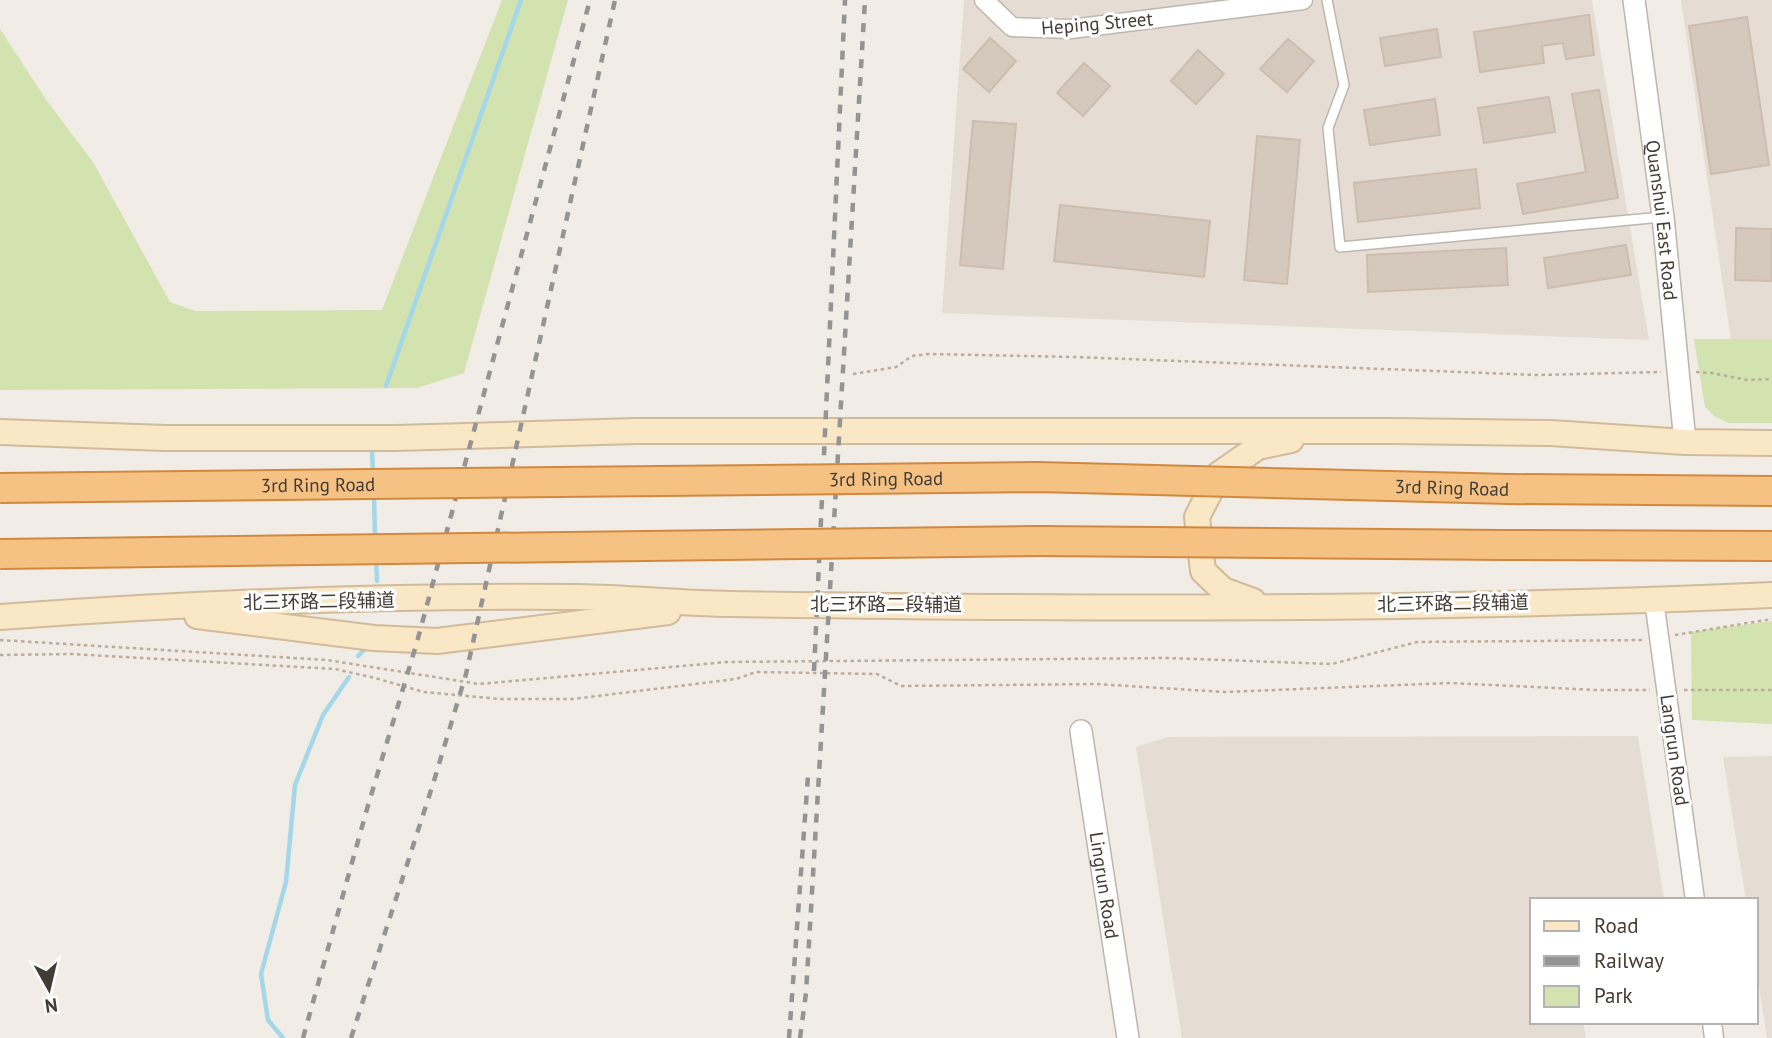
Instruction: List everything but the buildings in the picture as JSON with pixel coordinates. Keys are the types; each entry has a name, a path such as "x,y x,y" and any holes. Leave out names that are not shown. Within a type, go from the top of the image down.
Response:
{"highway":[{"name":"3rd Ring Road","path":"0,488 1037,477 1509,489 1772,491"},
{"path":"0,554 1025,541 1772,546"}],"main road":[{"path":"0,432 165,438 396,438 692,430 1329,431 1551,433 1685,442 1772,443"},
{"path":"1269,607 1223,590 1203,571 1197,517 1219,474 1258,447 1329,431"},
{"name":"北三环路二段辅道","path":"0,617 127,607 344,599 581,597 725,604 1269,607 1654,600 1772,594"},
{"path":"127,607 374,639 437,641 725,604"}],"street":[{"name":"Heping Street","path":"984,0 1012,27 1071,29 1303,0"},
{"name":"Quanshui East Road","path":"1634,0 1663,217 1685,442"},
{"name":"Langrun Road","path":"1654,600 1695,898"},
{"name":"Lingrun Road","path":"1082,731 1128,1038"}],"lane":[{"path":"1328,0 1344,85 1328,128 1340,247 1663,217"}],"path":[{"path":"853,374 897,367 912,356 929,354 1537,375 1623,371 1712,373 1747,380 1772,379"},
{"path":"0,640 26,639 176,652 327,660 479,684 727,662 1167,658 1332,664 1417,642 1635,642 1772,619"},
{"path":"0,655 86,654 335,669 424,692 500,699 573,699 736,679 757,672 877,674 901,686 1096,684 1225,692 1450,683 1596,690 1772,690"}],"shaded area":[{"path":"964,0 1592,0 1649,340 942,313"},
{"path":"1681,0 1772,0 1772,340 1731,340"},
{"path":"1638,736 1664,898 1530,898 1530,1024 1583,1024 1586,1038 1182,1038 1136,747 1168,737"},
{"path":"1772,756 1772,1038 1767,1038 1758,980 1758,898 1746,898 1723,757"}],"green space":[{"path":"502,0 568,0 464,373 417,388 0,390 0,29 47,101 93,162 170,302 195,311 382,310"},
{"path":"1694,339 1772,339 1772,423 1728,423 1714,416 1705,407"},
{"path":"1772,621 1772,724 1692,720 1691,632"}],"waterway":[{"path":"386,386 521,0"},
{"path":"372,449 373,475"},
{"path":"374,494 375,538"},
{"path":"376,557 377,581"},
{"path":"358,656 367,647"},
{"path":"283,1038 268,1020 261,974 286,882 295,785 323,715 349,677"}],"railway":[{"path":"303,1038 417,642 590,0"},
{"path":"351,1038 466,674 615,0"},
{"path":"814,671 845,0"},
{"path":"800,1038 806,993 865,0"},
{"path":"789,1038 808,776"}]}
